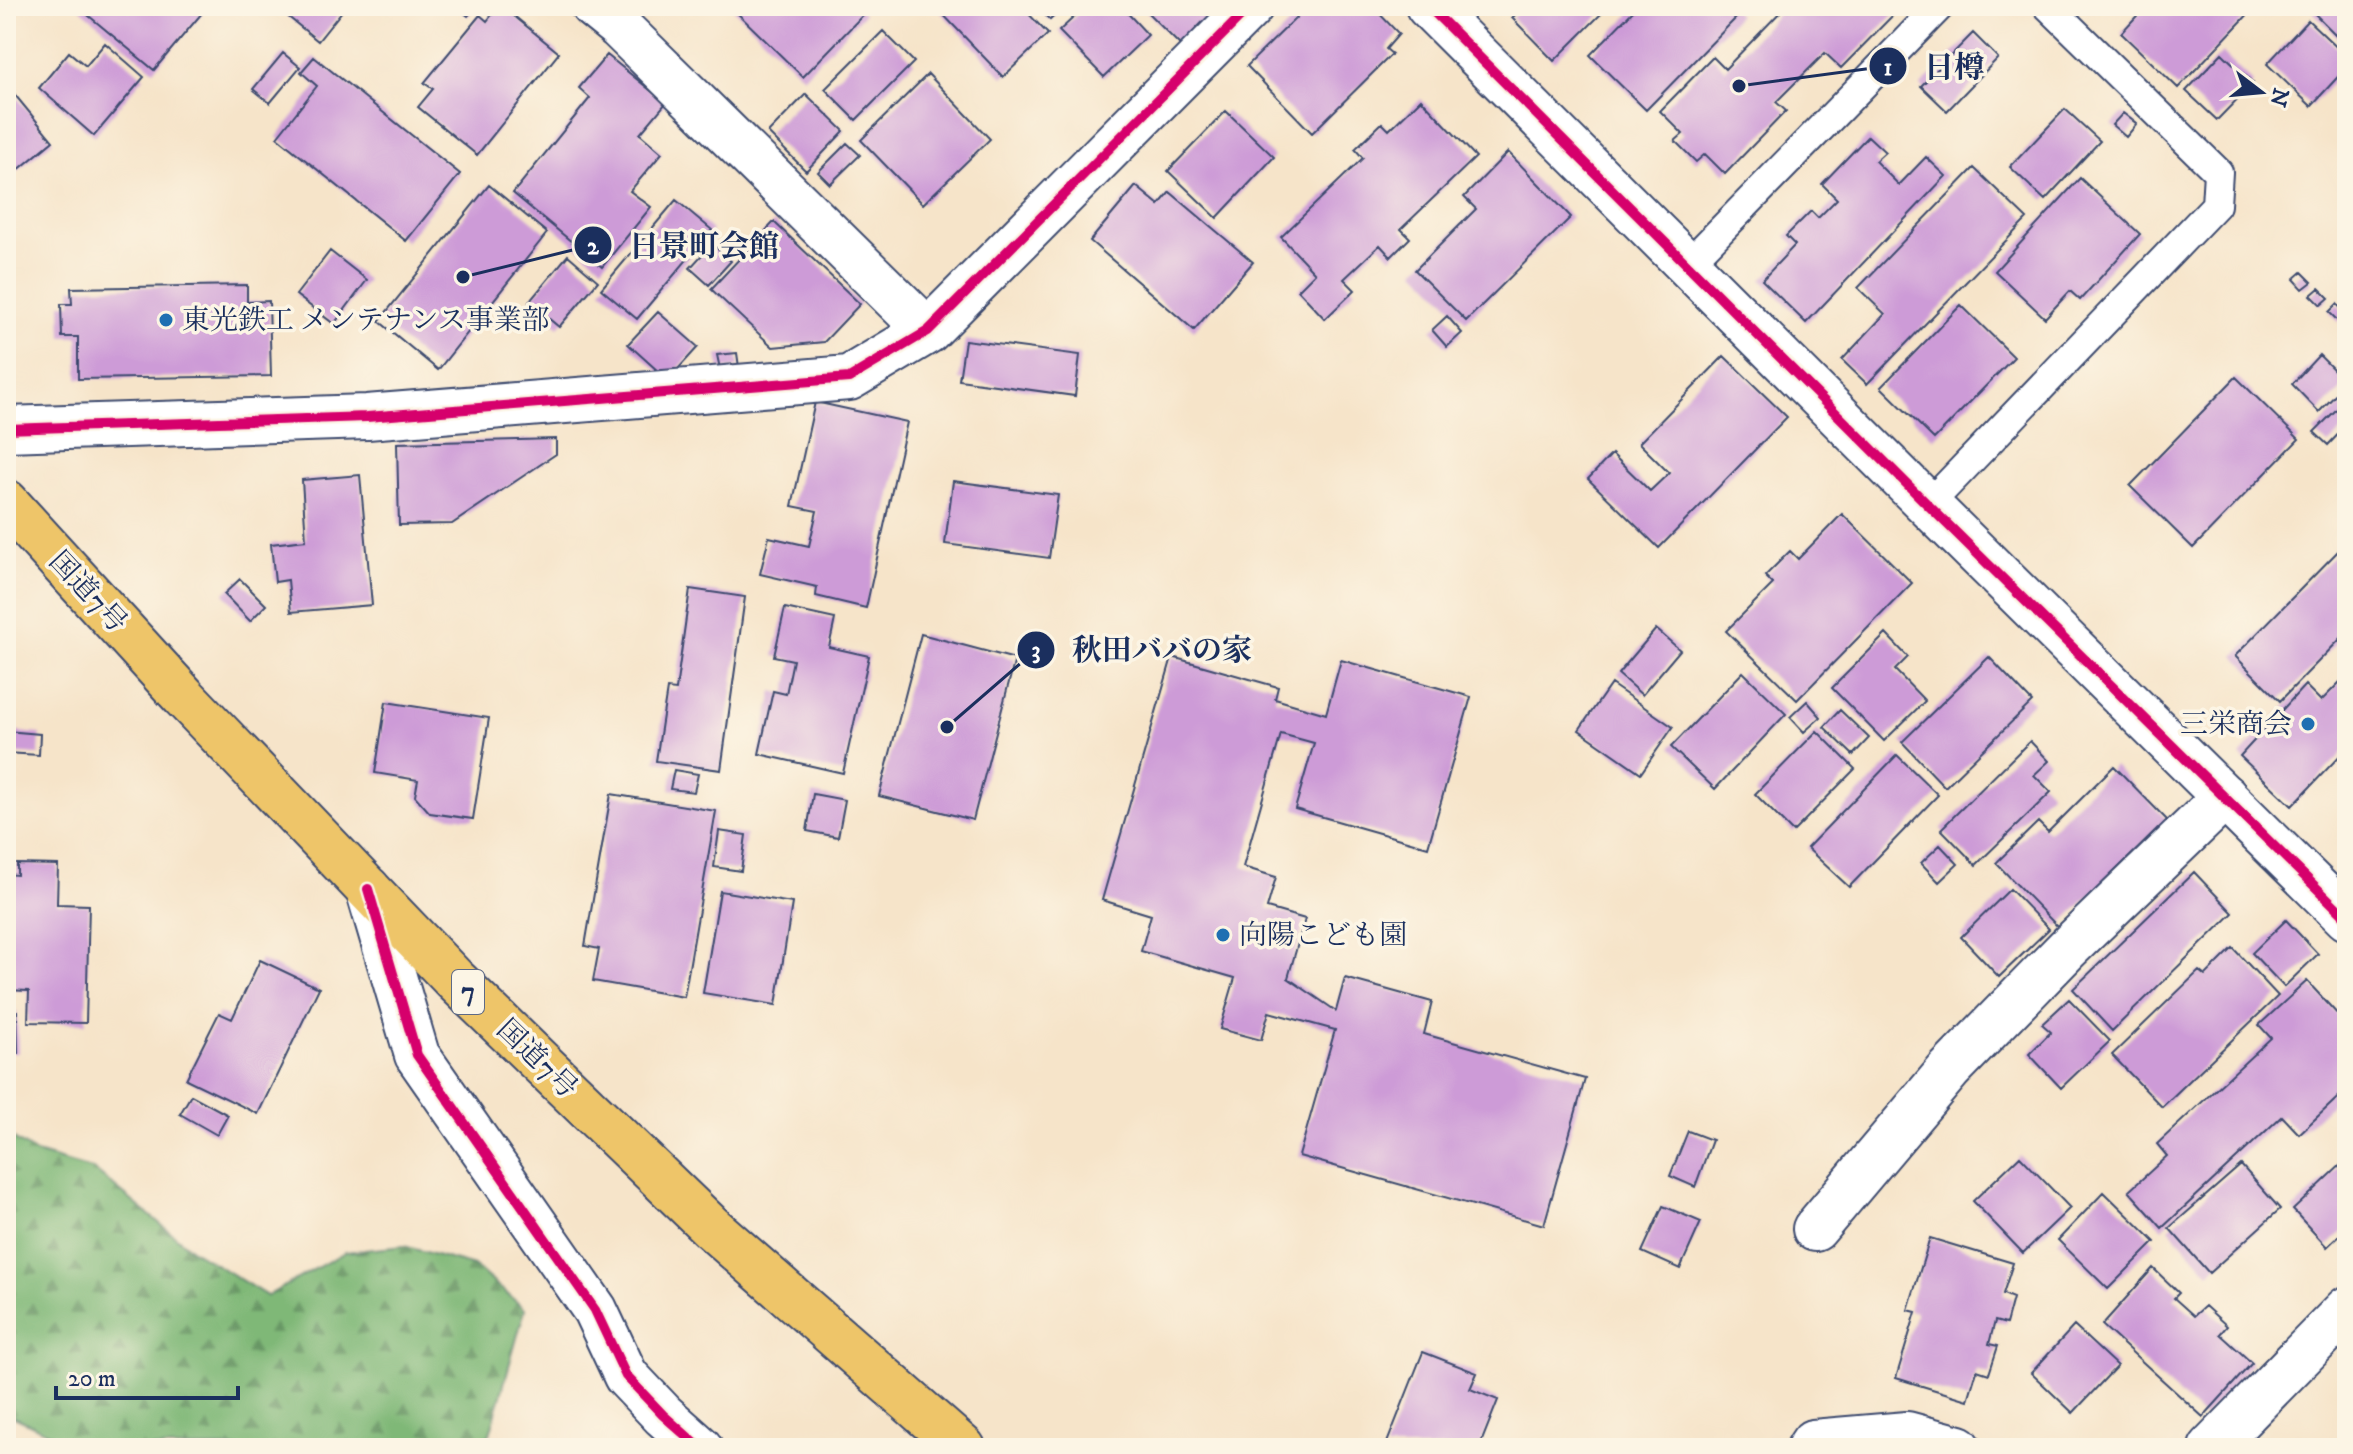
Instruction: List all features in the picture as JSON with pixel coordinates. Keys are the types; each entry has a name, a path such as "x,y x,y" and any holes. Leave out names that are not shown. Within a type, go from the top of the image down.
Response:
{"highway":[{"name":"国道7号","path":"6,502 184,697 454,979 712,1228 963,1448"}],"street":[{"path":"593,6 619,27 928,331"},
{"path":"6,429 367,417 849,378 928,331 1251,6"},
{"path":"1428,6 2347,918"},
{"path":"1815,1229 1949,1070 2067,949 2225,797"},
{"path":"368,889 417,1055 595,1310 626,1376 700,1448"},
{"path":"2211,1448 2347,1309"},
{"path":"1809,1448 1813,1442 1907,1434 1959,1448"}],"lane":[{"path":"1687,265 1940,6"},
{"path":"1928,505 2216,205 2218,172 2048,6"}],"green space":[{"path":"6,1134 36,1153 94,1170 191,1249 267,1296 345,1252 404,1246 474,1266 525,1309 490,1434 476,1448 80,1448 6,1413"}],"building":[{"path":"77,6 208,6 154,70"},
{"path":"275,6 346,6 318,41"},
{"path":"455,6 477,6 468,16"},
{"path":"499,6 559,53 477,155 418,107 433,89 424,83 480,15 487,21"},
{"path":"730,6 857,6 864,14 803,77"},
{"path":"935,6 1021,6 1048,34 1003,77"},
{"path":"1036,6 1065,6 1050,20"},
{"path":"1086,6 1121,6 1148,35 1104,77 1059,31"},
{"path":"1141,6 1221,6 1181,46"},
{"path":"1288,6 1372,6 1399,34 1386,49 1392,54 1312,133 1247,66 1298,16"},
{"path":"1524,6 1609,6 1554,61 1512,18"},
{"path":"1638,6 1729,6 1739,15 1646,110 1590,55"},
{"path":"1786,6 1902,6 1841,68 1825,53 1776,102 1786,111 1725,174 1705,154 1696,162 1675,141 1683,134 1660,111 1713,57 1725,69"},
{"path":"2146,6 2256,6 2178,88 2121,33"},
{"path":"2307,6 2347,6 2347,46"},
{"path":"2308,20 2347,57 2347,67 2311,106 2267,64"},
{"path":"883,31 914,62 856,120 825,89"},
{"path":"1973,33 1998,58 1947,111 1921,86"},
{"path":"105,43 144,77 94,136 39,88 69,52 86,66"},
{"path":"283,53 300,67 270,103 253,89"},
{"path":"2222,53 2253,83 2217,120 2186,91"},
{"path":"607,55 666,103 640,134 662,153 630,191 651,207 602,267 513,193 590,98 579,88"},
{"path":"314,57 460,174 406,241 277,137 317,86 301,72"},
{"path":"928,74 990,139 923,204 861,140"},
{"path":"6,84 53,141 6,180"},
{"path":"806,94 844,131 806,171 768,133"},
{"path":"1421,99 1476,157 1401,229 1410,238 1391,257 1380,245 1344,279 1355,290 1325,319 1298,290 1315,273 1281,237 1363,158 1355,149 1382,123 1389,130"},
{"path":"2065,109 2100,141 2045,200 2010,167"},
{"path":"1226,111 1274,157 1217,218 1168,171"},
{"path":"2123,113 2137,124 2126,137 2112,125"},
{"path":"1868,136 1885,152 1875,161 1899,185 1926,157 1946,176 1806,323 1762,280 1795,245 1786,236 1811,211 1818,218 1837,199 1822,184"},
{"path":"847,143 860,155 830,184 818,172"},
{"path":"1508,152 1571,217 1466,321 1415,270 1476,209 1464,197"},
{"path":"1974,168 2027,219 1867,384 1842,360 1885,314 1858,288"},
{"path":"2080,178 2140,234 2080,300 2070,291 2045,318 1995,271"},
{"path":"489,185 547,233 438,370 379,321"},
{"path":"1136,186 1159,205 1170,192 1253,262 1194,330 1090,241"},
{"path":"676,200 712,230 637,319 601,289"},
{"path":"774,222 860,304 824,342 773,347 711,289"},
{"path":"712,244 731,261 709,285 690,268"},
{"path":"330,251 367,280 334,324 296,295"},
{"path":"568,255 598,281 559,327 529,302"},
{"path":"2302,272 2312,282 2303,289 2294,279"},
{"name":"東光鉄工 メンテナンス事業部","path":"247,285 247,302 269,301 271,376 78,379 78,337 62,337 61,304 72,304 71,288"},
{"path":"2319,288 2329,298 2321,305 2311,295"},
{"path":"2337,304 2346,314 2339,322 2329,312"},
{"path":"1961,305 2014,357 1934,439 1881,387"},
{"path":"658,312 698,347 668,380 628,344"},
{"path":"1447,316 1462,333 1447,347 1432,330"},
{"path":"965,340 1080,355 1075,396 959,380"},
{"path":"737,353 739,367 720,369 717,355"},
{"path":"2319,355 2347,383 2319,412 2292,384"},
{"path":"1724,356 1787,417 1659,548 1588,479 1612,454 1650,491 1669,473 1639,443"},
{"path":"2236,377 2299,439 2193,548 2130,486"},
{"path":"815,402 907,422 866,608 816,596 817,587 760,574 769,537 809,546 817,511 792,506"},
{"path":"2340,406 2347,413 2347,425 2328,445 2314,432"},
{"path":"556,439 556,454 452,524 399,525 397,443"},
{"path":"360,475 372,605 291,612 288,580 275,582 271,544 306,540 302,480"},
{"path":"953,481 1058,495 1049,558 945,544"},
{"path":"1842,514 1912,583 1797,700 1726,631 1773,584 1765,576 1790,551 1798,559"},
{"path":"2347,542 2347,632 2280,701 2235,656"},
{"path":"240,579 266,605 250,621 224,594"},
{"path":"690,589 745,597 721,770 656,761 667,689 676,690"},
{"path":"785,608 835,619 829,647 869,656 843,773 759,754 773,691 786,694 793,660 774,656"},
{"path":"1656,629 1680,650 1642,695 1618,674"},
{"path":"921,634 1015,659 973,820 879,796"},
{"path":"1886,634 1908,657 1895,670 1925,701 1884,741 1832,688"},
{"name":"向陽こども園","path":"1172,657 1278,687 1275,699 1326,714 1341,660 1471,697 1428,847 1295,809 1314,743 1281,734 1243,867 1276,877 1267,908 1305,919 1288,978 1336,1011 1345,978 1432,1002 1424,1034 1585,1079 1544,1225 1299,1156 1335,1030 1269,1012 1261,1040 1220,1029 1235,978 1141,951 1151,915 1102,900"},
{"path":"1989,657 2032,702 1945,787 1902,742"},
{"path":"1743,672 1786,714 1715,789 1671,747"},
{"name":"三栄商会","path":"2341,681 2347,687 2347,748 2292,806 2240,756 2305,685 2321,701"},
{"path":"1611,684 1673,727 1641,773 1579,730"},
{"path":"1807,701 1821,717 1804,732 1790,717"},
{"path":"386,702 489,718 473,819 430,813 415,796 418,780 375,773"},
{"path":"1840,710 1869,738 1853,755 1824,727"},
{"path":"6,731 40,734 39,755 6,753"},
{"path":"1817,731 1855,769 1793,832 1755,794"},
{"path":"2030,741 2049,761 2034,775 2051,792 1976,865 1941,829"},
{"path":"1897,755 1938,795 1849,887 1807,848"},
{"path":"2114,766 2167,820 2058,927 1996,863 2038,822 2048,832"},
{"path":"674,770 698,774 694,792 670,789"},
{"path":"611,794 716,811 684,997 593,981 599,949 585,946"},
{"path":"813,794 845,800 838,837 807,831"},
{"path":"719,831 746,835 741,871 714,867"},
{"path":"1940,845 1958,864 1939,882 1921,863"},
{"path":"17,864 58,865 57,904 89,905 86,1023 28,1022 29,991 6,990 6,874 17,875"},
{"path":"2194,872 2233,913 2112,1031 2073,989"},
{"path":"2010,889 2049,929 1999,977 1961,937"},
{"path":"720,891 792,903 776,1005 703,993"},
{"path":"2286,920 2318,954 2284,987 2252,953"},
{"path":"2233,948 2278,996 2162,1107 2112,1055 2199,971 2205,976"},
{"path":"260,960 319,988 258,1114 186,1079 219,1013 232,1019"},
{"path":"2307,981 2340,1017 2347,1010 2347,1089 2299,1134 2282,1116 2162,1228 2129,1191 2167,1156 2157,1144 2271,1038 2259,1025"},
{"path":"2069,999 2110,1041 2061,1088 2029,1054 2051,1032 2042,1024"},
{"path":"6,1011 17,1011 18,1053 6,1053"},
{"path":"191,1095 228,1115 217,1135 180,1114"},
{"path":"1688,1131 1712,1140 1695,1187 1670,1176"},
{"path":"2020,1156 2070,1208 2023,1253 1973,1201"},
{"path":"2347,1159 2347,1228 2327,1247 2293,1210"},
{"path":"2241,1165 2280,1209 2209,1273 2169,1228"},
{"path":"2104,1192 2155,1242 2108,1289 2058,1240"},
{"path":"1663,1206 1701,1222 1680,1269 1642,1252"},
{"path":"1930,1238 2013,1263 2003,1294 2013,1298 2006,1324 1995,1321 1989,1344 1998,1346 1989,1374 1977,1370 1968,1400 1896,1378 1916,1312 1908,1310"},
{"path":"2153,1268 2179,1293 2174,1298 2194,1316 2205,1306 2227,1326 2220,1334 2252,1363 2203,1417 2102,1325"},
{"path":"2074,1326 2117,1366 2073,1413 2031,1373"},
{"path":"1423,1352 1477,1373 1470,1389 1498,1400 1479,1448 1385,1448"}],"cycle path":[{"path":"6,429 367,417 849,378 928,331 1251,6"},
{"path":"1428,6 2347,918"},
{"path":"368,889 417,1055 595,1310 626,1376 700,1448"}],"place":[{"name":"日樽","path":"1739,86"},
{"name":"日景町会館","path":"463,277"},
{"name":"東光鉄工 メンテナンス事業部","path":"166,320"},
{"name":"三栄商会","path":"2308,724"},
{"name":"秋田ババの家","path":"947,727"},
{"name":"向陽こども園","path":"1223,935"}]}
